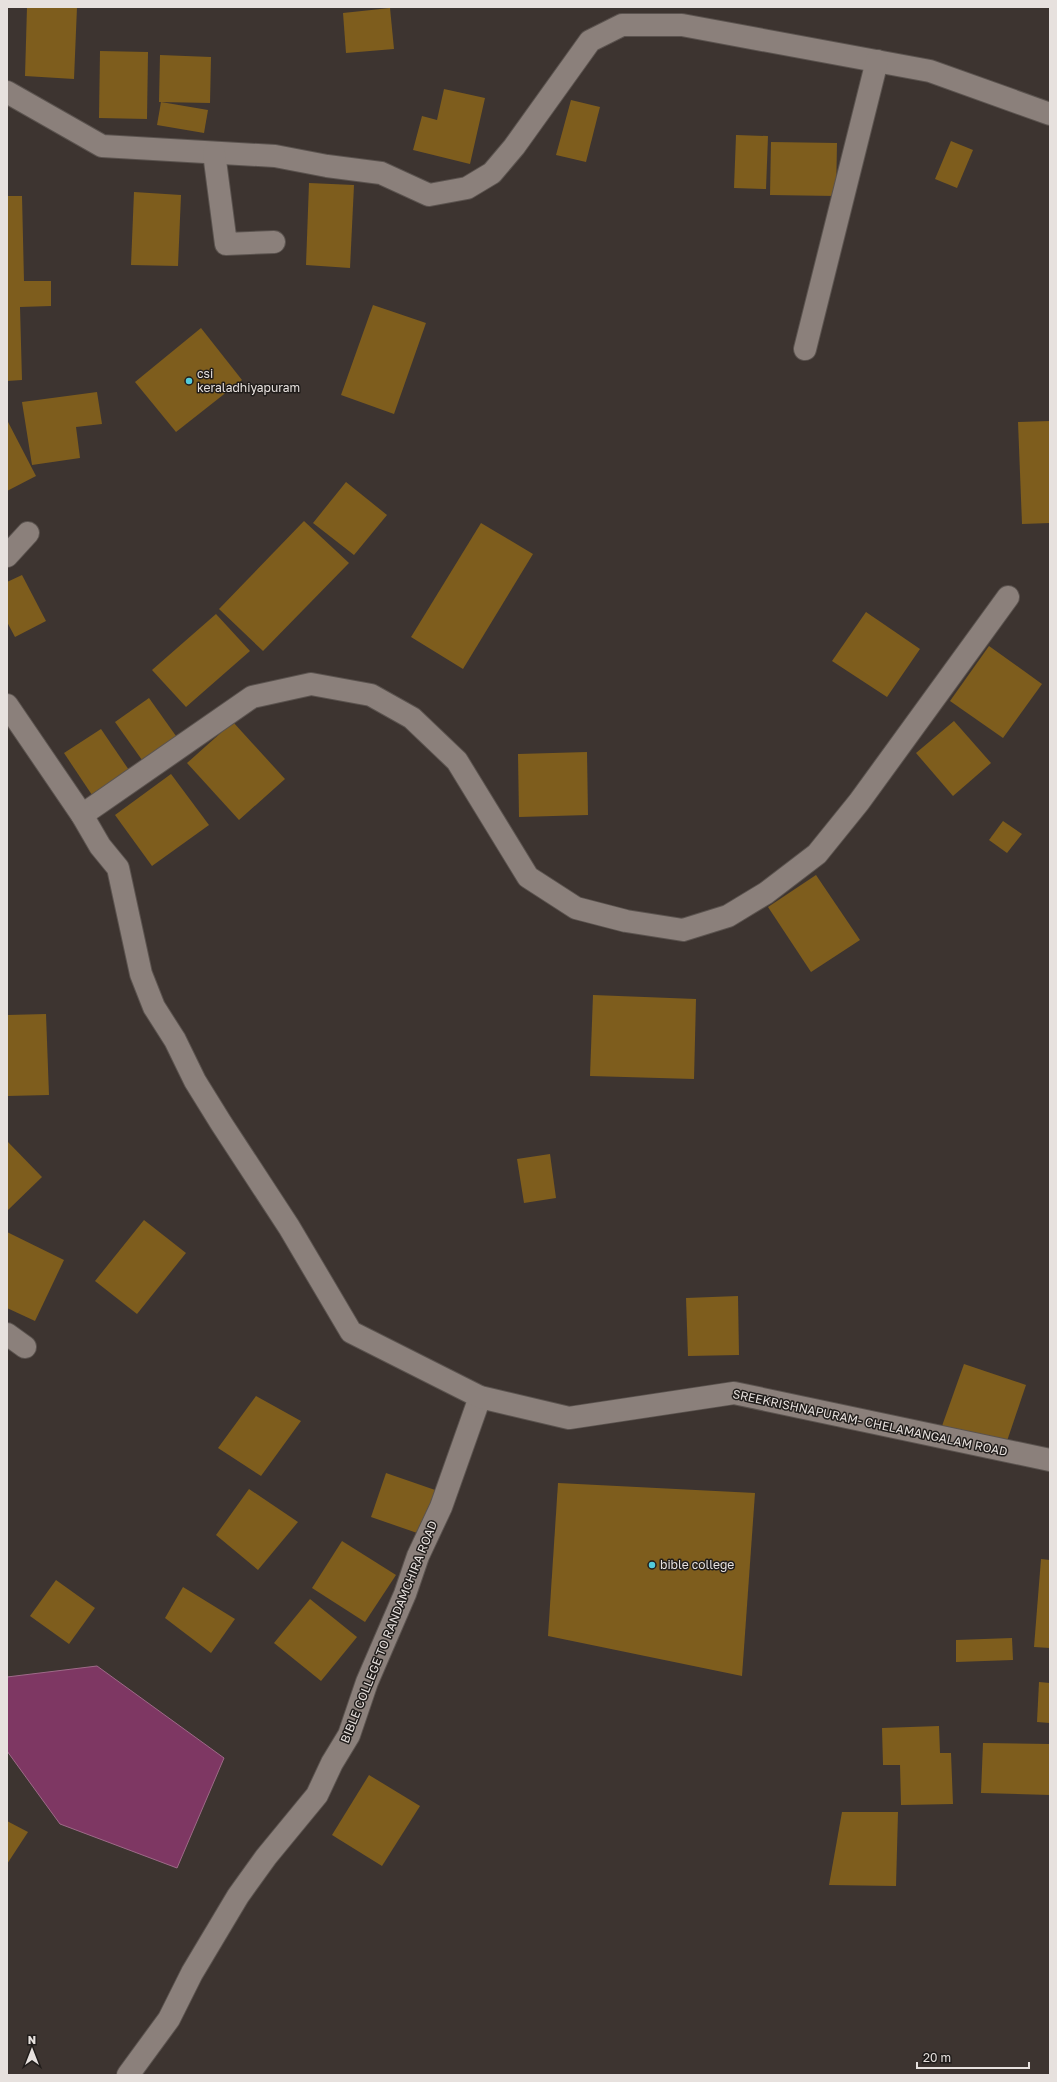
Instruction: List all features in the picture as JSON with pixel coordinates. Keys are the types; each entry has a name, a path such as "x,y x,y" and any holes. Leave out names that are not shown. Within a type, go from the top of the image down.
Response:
{"street":[{"path":"7,92 102,146 275,156 327,166 382,173 429,195 467,188 492,173 514,147 590,41 622,25 682,25 930,71 1050,114"},
{"path":"805,349 877,61"},
{"path":"214,152 226,244 274,242"},
{"path":"7,556 28,533"},
{"path":"82,815 252,696 311,684 371,695 412,718 457,761 528,877 576,908 626,921 683,930 728,916 766,893 817,854 859,802 1008,597"},
{"name":"SREEKRISHNAPURAM- CHELAMANGALAM ROAD","path":"7,704 82,815 100,846 118,868 141,974 154,1007 175,1040 195,1081 289,1227 351,1332 480,1396 569,1418 734,1393 1050,1460"},
{"path":"7,1334 25,1347"},
{"name":"BIBLE COLLEGE TO RANDAMCHIRA ROAD","path":"128,2075 169,2019 192,1973 238,1896 266,1857 317,1794 332,1763 349,1735 367,1682 405,1594 418,1556 441,1507 480,1396"}],"shaded area":[{"path":"97,1666 224,1758 177,1868 60,1824 7,1751 7,1677"}],"building":[{"path":"27,7 77,7 74,79 25,76"},
{"path":"390,8 394,49 346,53 343,13"},
{"path":"100,51 148,52 147,119 99,118"},
{"path":"160,55 211,57 210,103 159,102"},
{"path":"444,89 485,98 470,164 413,150 422,116 437,120"},
{"path":"571,100 600,107 586,162 556,155"},
{"path":"161,102 208,110 204,133 157,125"},
{"path":"736,135 768,136 766,189 734,188"},
{"path":"951,141 973,150 957,188 935,179"},
{"path":"771,142 837,143 836,196 770,195"},
{"path":"309,183 354,185 350,268 306,265"},
{"path":"134,192 181,195 178,266 131,265"},
{"path":"7,196 22,196 24,281 51,281 51,306 20,307 22,380 7,381"},
{"path":"373,305 426,323 394,414 341,395"},
{"name":"csi keraladhiyapuram","path":"201,328 242,380 176,432 135,382"},
{"path":"97,392 102,424 76,427 80,458 32,465 22,402"},
{"path":"7,420 36,476 7,491"},
{"path":"1050,421 1050,523 1022,524 1018,422"},
{"path":"346,482 387,515 354,555 313,523"},
{"path":"304,521 349,563 263,651 219,609"},
{"path":"481,523 533,554 463,669 411,637"},
{"path":"22,575 46,621 15,637 7,622 7,582"},
{"path":"866,612 920,649 887,697 832,661"},
{"path":"216,614 250,651 186,707 152,670"},
{"path":"989,646 1042,684 1003,738 950,701"},
{"path":"149,698 176,736 142,760 115,722"},
{"path":"954,721 991,763 953,796 916,753"},
{"path":"233,722 285,779 239,820 187,763"},
{"path":"101,729 133,776 96,801 64,753"},
{"path":"587,752 588,815 519,817 518,754"},
{"path":"171,774 209,825 152,866 115,815"},
{"path":"1003,821 1022,834 1007,853 989,840"},
{"path":"816,875 860,940 811,972 768,907"},
{"path":"593,995 696,999 694,1079 590,1076"},
{"path":"46,1014 49,1095 7,1096 7,1015"},
{"path":"7,1141 42,1177 7,1211"},
{"path":"550,1154 556,1198 524,1203 517,1159"},
{"path":"144,1220 186,1253 137,1314 95,1281"},
{"path":"7,1232 64,1260 35,1321 7,1308"},
{"path":"738,1296 739,1355 688,1356 686,1298"},
{"path":"964,1364 1026,1385 1005,1447 942,1426"},
{"path":"256,1396 301,1421 261,1476 218,1448"},
{"path":"386,1473 438,1491 423,1535 371,1517"},
{"name":"bible college","path":"558,1483 755,1493 742,1676 548,1636"},
{"path":"249,1489 298,1522 258,1570 216,1535"},
{"path":"342,1541 396,1575 365,1622 312,1588"},
{"path":"1041,1559 1050,1560 1050,1648 1034,1647"},
{"path":"56,1580 95,1608 69,1644 30,1616"},
{"path":"183,1587 235,1619 211,1653 165,1618"},
{"path":"310,1599 357,1637 321,1681 274,1643"},
{"path":"1012,1638 1013,1660 956,1662 956,1640"},
{"path":"1039,1682 1050,1683 1050,1723 1037,1722"},
{"path":"939,1726 940,1753 951,1753 953,1804 901,1805 900,1765 883,1765 882,1728"},
{"path":"983,1743 1050,1744 1050,1795 981,1793"},
{"path":"369,1775 420,1806 382,1866 332,1835"},
{"path":"842,1812 898,1812 896,1886 829,1885"},
{"path":"7,1821 28,1832 7,1864"}],"place":[{"name":"csi keraladhiyapuram","path":"189,381"},
{"name":"bible college","path":"652,1565"}]}
